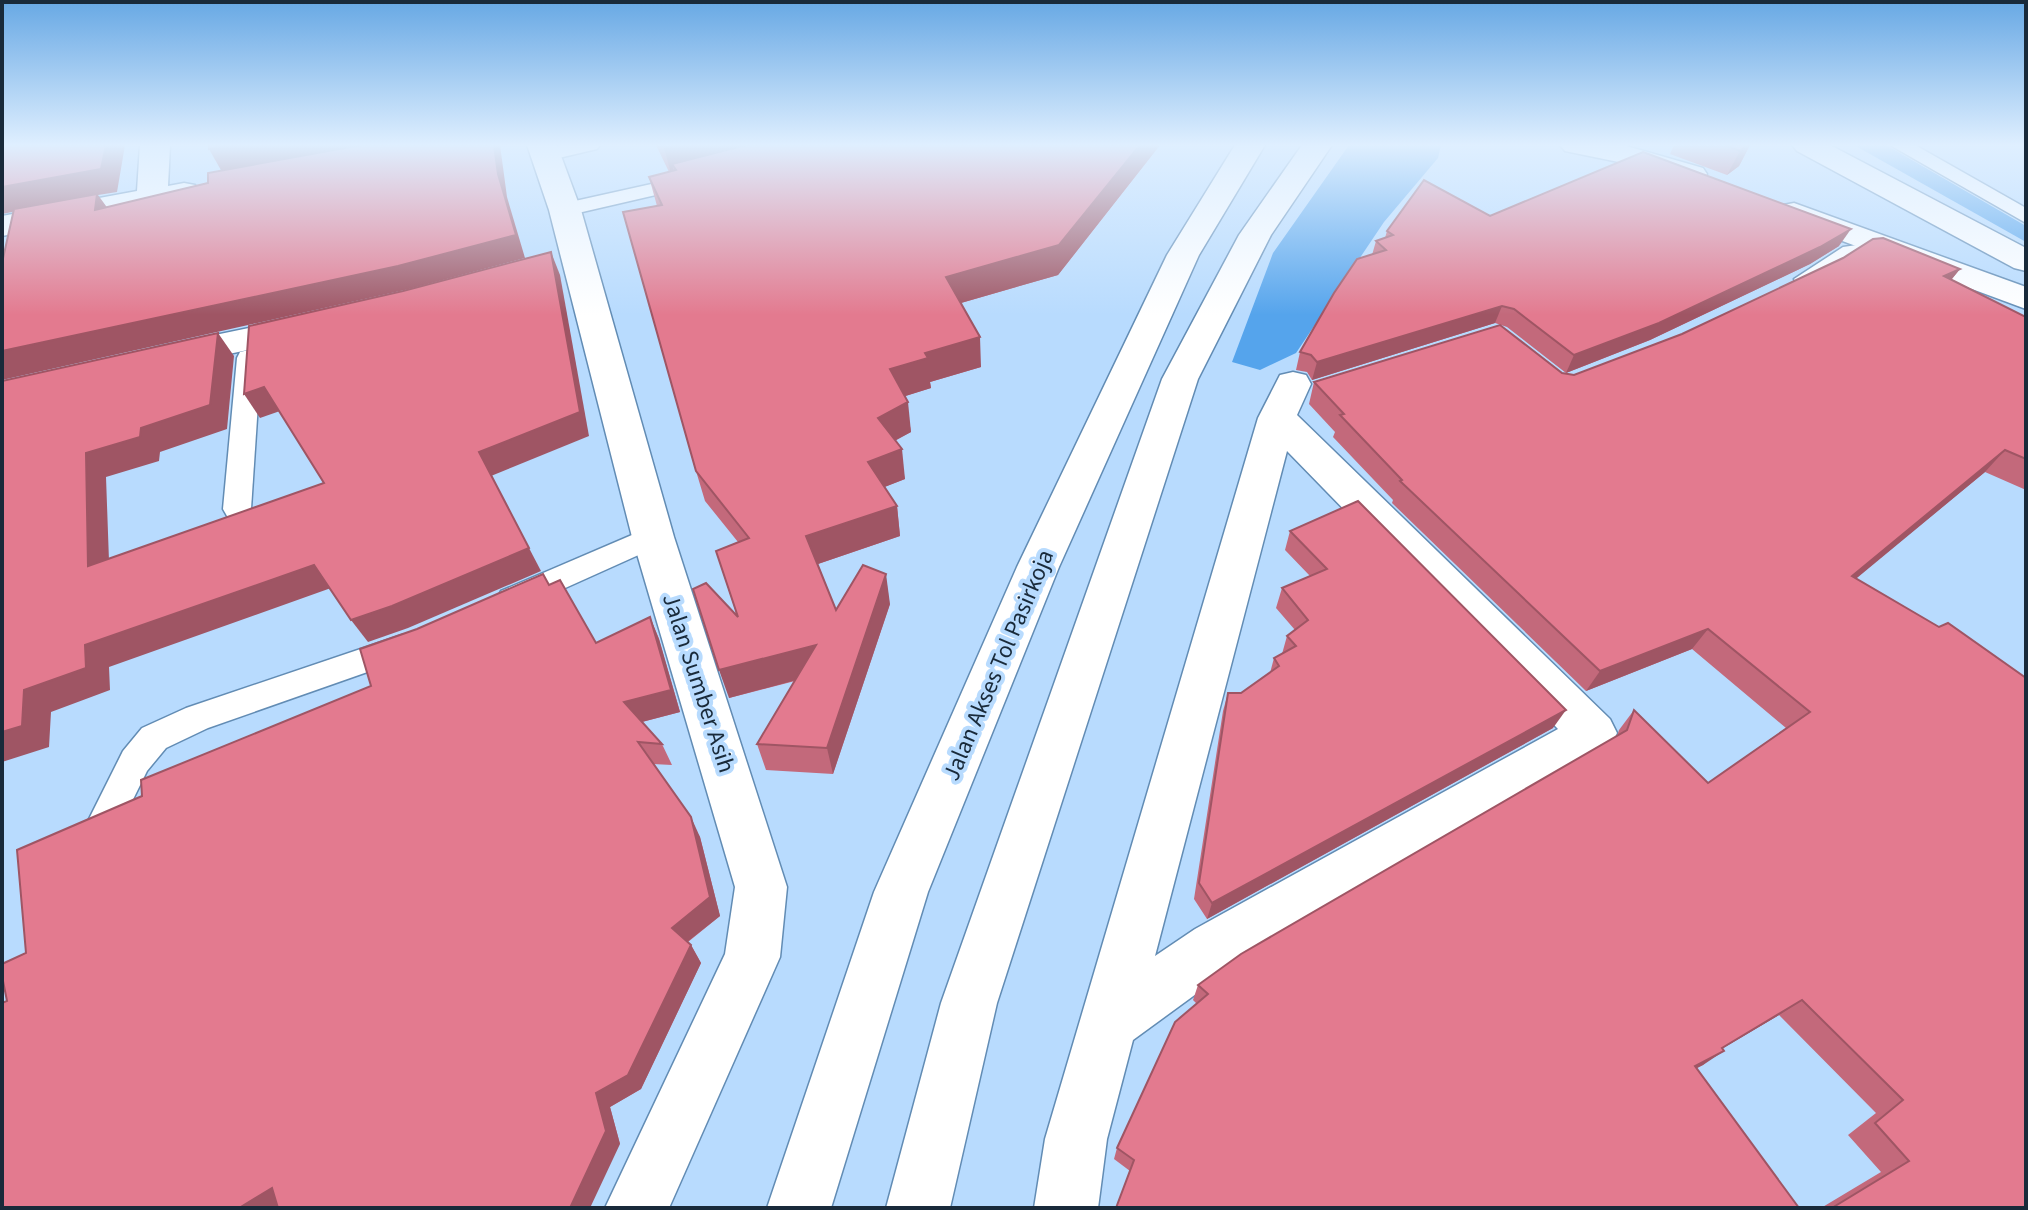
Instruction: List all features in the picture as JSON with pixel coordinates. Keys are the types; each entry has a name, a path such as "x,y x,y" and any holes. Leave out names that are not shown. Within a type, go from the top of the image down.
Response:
{"main road":[{"path":"9,234 138,201"},
{"name":"Jalan Sumber Asih","path":"562,201 565,210 562,262 653,537 761,887 752,957 637,1208"},
{"name":"Jalan Akses Tol Pasirkoja","path":"799,1208 901,892 1026,595 1183,255 1216,201"},
{"path":"918,1208 969,1003 1180,379 1255,235 1278,201"},
{"path":"1764,201 2026,299"},
{"path":"1914,201 2026,261"},
{"path":"141,361 339,320"},
{"path":"1066,1208 1076,1139 1109,1022 1292,399 1593,733 1214,948 1109,1022"}],"lane":[{"path":"565,210 602,201"},
{"path":"1999,201 2026,217"},
{"path":"1779,291 1851,252 1891,247"},
{"path":"237,509 250,340"},
{"path":"489,609 653,537"},
{"path":"103,825 135,761 154,738 197,718 434,634"}],"shaded area":[{"path":"1309,201 1401,201 1384,222 1296,353 1260,370 1232,362 1273,253"},
{"path":"1954,201 1984,201 2026,226 2026,242"}],"building":[{"path":"56,201 96,201 95,210 131,201 506,201 516,235 398,266 2,351 2,263 14,209"},
{"path":"660,201 1094,201 1059,245 946,277 980,337 925,353 928,358 890,369 908,402 878,418 902,449 868,462 897,506 806,536 836,610 863,565 886,574 827,748 757,744 816,645 719,670 693,589 706,583 738,617 716,551 749,538 696,471 623,212 662,205"},
{"path":"1408,201 1463,201 1490,216 1525,201 1777,201 1851,229 1820,247 1659,323 1574,355 1514,309 1502,306 1317,362 1311,355 1300,352 1357,259 1386,250 1376,241 1393,235 1387,231"},
{"path":"1883,238 1960,269 1944,276 2026,317 2026,459 2005,450 1852,576 1939,627 1948,623 2026,678 2026,1208 1832,1208 1909,1161 1875,1123 1903,1100 1802,1000 1722,1048 1724,1051 1695,1066 1799,1208 1116,1208 1134,1160 1117,1148 1175,1022 1208,994 1198,985 1241,954 1627,730 1634,710 1708,783 1810,712 1708,629 1600,671 1400,481 1314,382 1500,325 1562,373 1574,375 1682,334 1843,258 1873,239"},
{"path":"551,252 580,412 479,452 529,548 351,620 314,565 85,645 86,668 24,690 22,726 2,732 2,381 218,333 210,405 141,428 140,437 86,453 88,566 324,483 264,387 244,394 249,326 403,291"},
{"path":"1358,501 1566,710 1212,903 1199,883 1228,693 1241,693 1279,666 1274,658 1296,646 1287,636 1308,620 1282,588 1327,569 1290,531"},
{"path":"543,574 549,585 560,580 596,643 650,617 671,690 624,702 662,744 638,742 691,817 710,897 672,928 691,945 628,1075 596,1093 606,1131 570,1208 278,1208 272,1188 239,1208 2,1208 2,1003 7,1001 2,964 26,953 17,850 142,796 141,780 371,686 360,649 417,629"}]}
